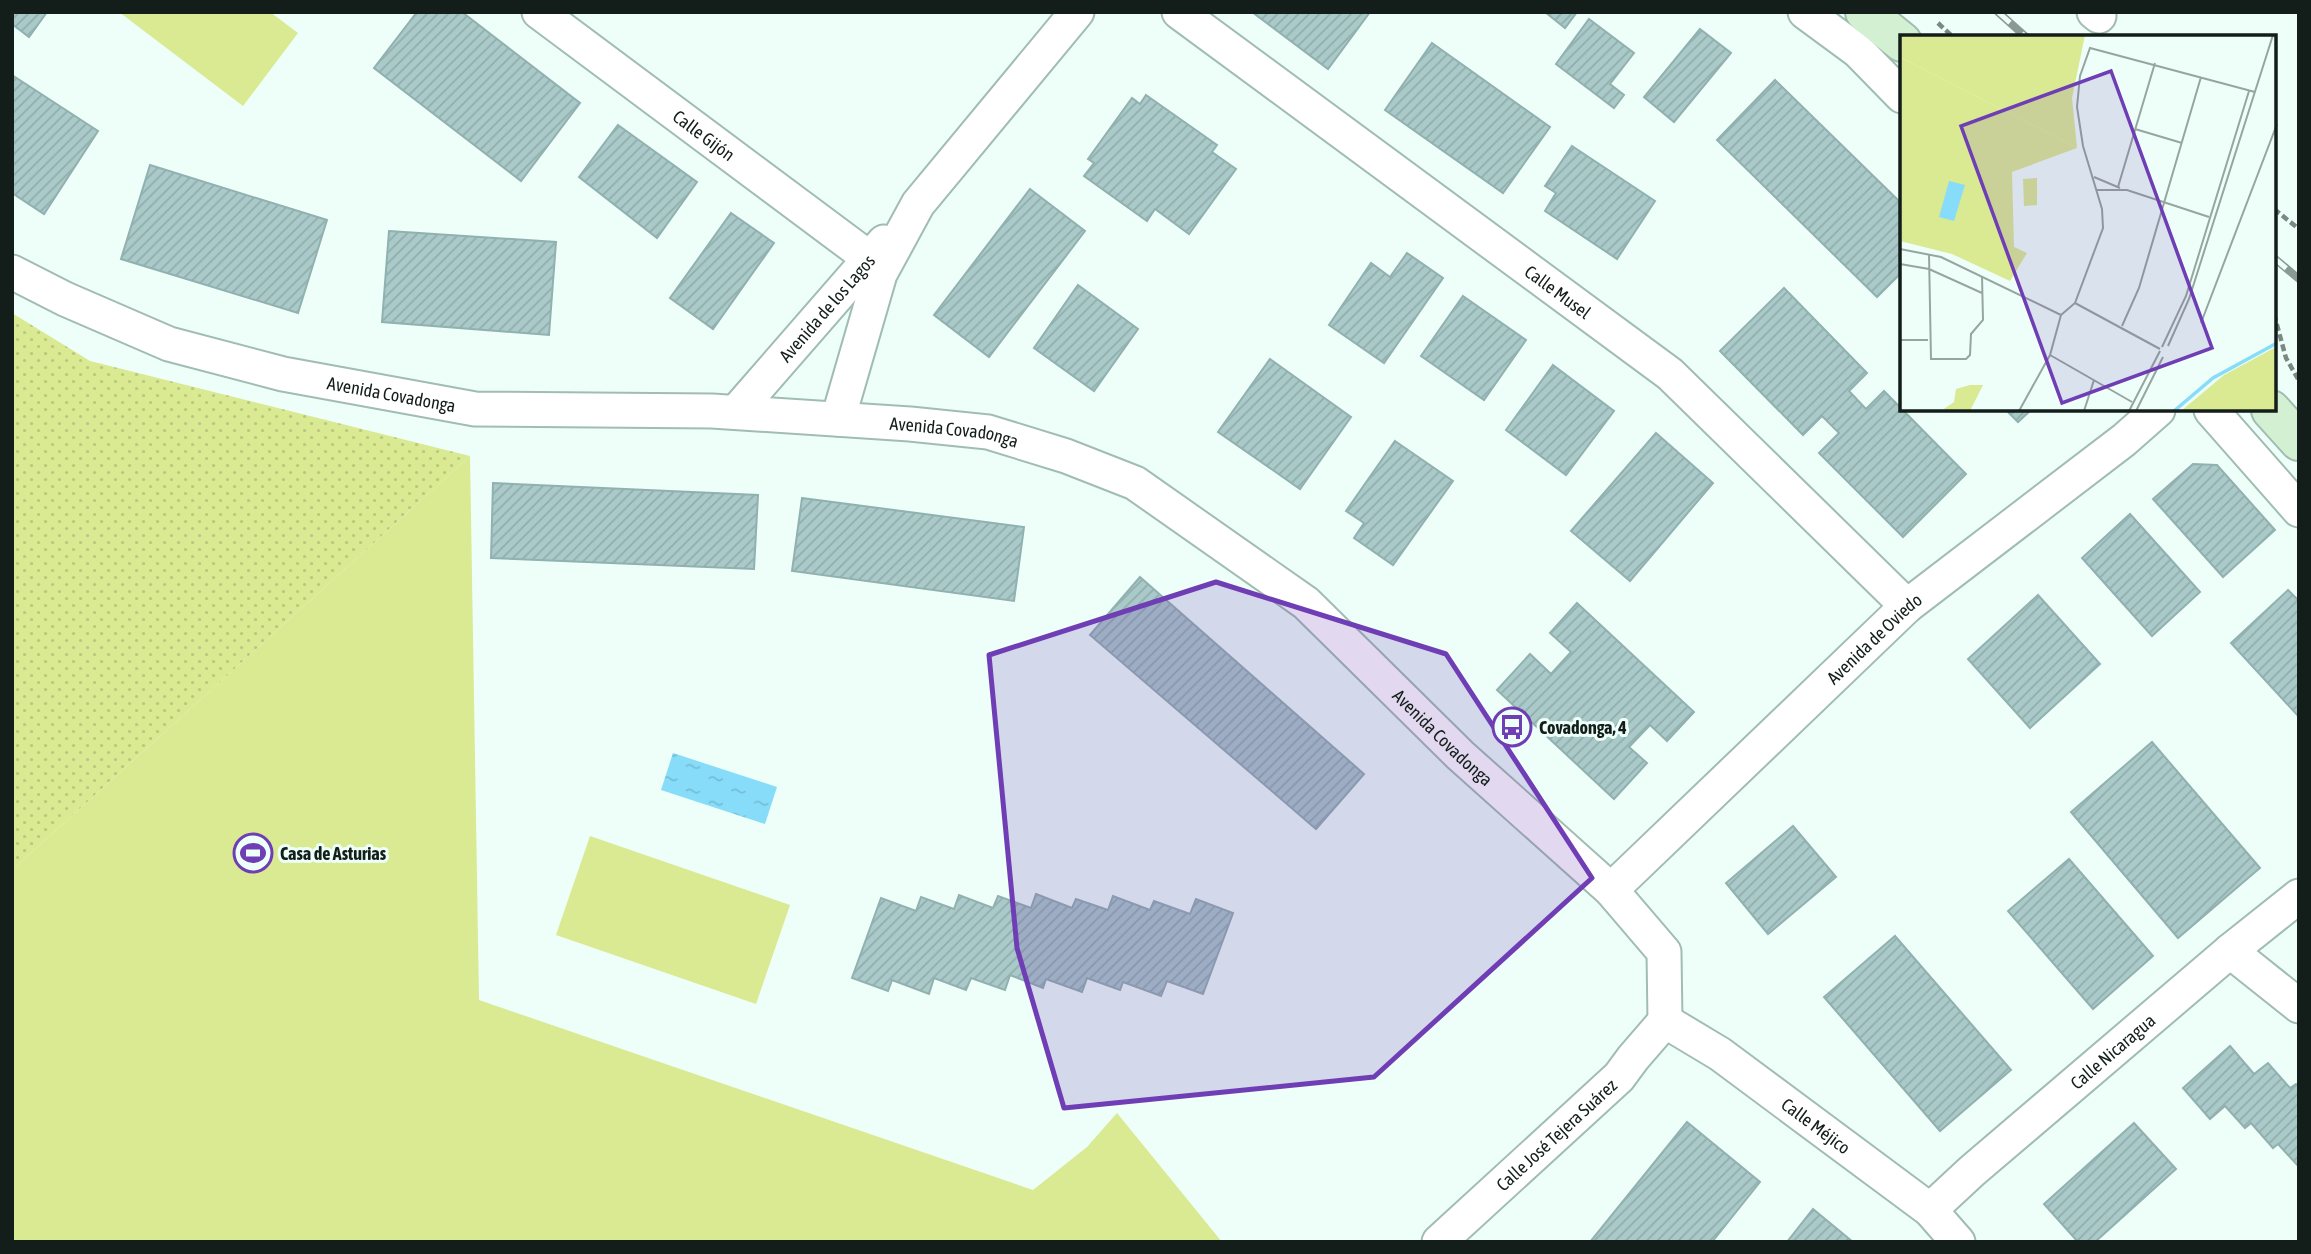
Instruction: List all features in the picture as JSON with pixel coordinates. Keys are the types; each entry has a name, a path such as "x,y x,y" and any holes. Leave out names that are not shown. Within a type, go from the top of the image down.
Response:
{"main road":[{"path":"1866,12 1900,40"},
{"path":"2271,411 2299,441"}],"street":[{"name":"Calle Gijón","path":"539,12 869,258"},
{"name":"Avenida de los Lagos","path":"736,412 918,204 1077,12"},
{"name":"Calle Musel","path":"1179,12 1670,374 1907,606"},
{"path":"1805,12 1858,51 1900,94"},
{"name":"Avenida de los Lagos","path":"838,419 880,274 918,204"},
{"name":"Avenida Covadonga","path":"12,272 65,299 169,344 283,374 475,410 736,412 988,432 1066,456 1135,483 1306,603 1460,755 1611,890 1664,952 1665,1021"},
{"name":"Avenida de Oviedo","path":"1611,890 1907,606 2124,440 2157,411"},
{"path":"2212,411 2299,510"},
{"name":"Calle Nicaragua","path":"1930,1210 1972,1171 2299,895"},
{"path":"2230,951 2299,1006"},
{"name":"Calle Méjico","path":"1665,1021 1720,1054 1930,1210 1958,1242"},
{"name":"Calle José Tejera Suárez","path":"1439,1242 1619,1077 1665,1021"}],"path":[{"path":"2276,211 2299,229"},
{"path":"2276,321 2286,358 2299,379"}],"highlighted area":[{"path":"1216,582 1446,654 1592,878 1374,1077 1064,1108 1017,948 989,655"}],"green space":[{"path":"119,12 270,12 298,33 243,106"},
{"path":"12,313 90,361 470,456 12,870"},
{"name":"Casa de Asturias","path":"470,456 479,1000 1033,1190 1087,1147 1117,1113 1222,1242 12,1242 12,870"},
{"path":"590,836 790,905 756,1004 556,935"}],"water":[{"path":"673,753 777,787 765,824 661,790"}],"building":[{"path":"12,12 47,12 29,37 12,24"},
{"path":"417,12 462,12 580,103 521,181 374,68"},
{"path":"1252,12 1370,12 1328,69"},
{"path":"1545,12 1577,12 1565,28"},
{"path":"1589,19 1634,53 1610,84 1624,95 1614,108 1556,64"},
{"path":"1700,29 1731,53 1674,122 1644,97"},
{"path":"1432,43 1550,127 1503,193 1385,110"},
{"path":"12,75 98,131 44,214 12,193"},
{"path":"1775,80 1900,202 1900,274 1877,297 1717,140"},
{"path":"1146,95 1217,145 1212,152 1236,169 1189,234 1155,209 1147,221 1084,176 1094,163 1088,159 1132,98 1140,104"},
{"path":"618,125 697,182 657,238 579,177"},
{"path":"1572,146 1655,201 1617,259 1545,211 1556,193 1545,186"},
{"path":"150,165 327,220 298,313 121,259"},
{"path":"1030,189 1085,231 989,357 934,315"},
{"path":"731,213 774,243 713,329 670,298"},
{"path":"389,231 556,242 549,335 382,322"},
{"path":"1407,253 1443,278 1384,363 1329,325 1371,263 1390,277"},
{"path":"1078,285 1138,329 1094,391 1034,348"},
{"path":"1784,288 1867,373 1849,391 1866,409 1884,391 1900,407 1900,411 1904,411 1966,474 1903,537 1819,453 1839,433 1822,416 1803,435 1720,351"},
{"path":"1463,296 1526,340 1484,400 1421,356"},
{"path":"1270,359 1351,417 1300,489 1218,432"},
{"path":"1553,365 1614,411 1566,475 1506,430"},
{"path":"2007,411 2030,411 2018,422"},
{"path":"1656,433 1713,483 1630,581 1571,531"},
{"path":"1395,441 1453,481 1393,565 1354,538 1364,523 1346,511"},
{"path":"2193,464 2217,465 2275,530 2223,577 2153,499"},
{"path":"493,483 758,495 754,569 491,558"},
{"path":"802,498 1024,527 1014,601 792,571"},
{"path":"2130,514 2200,592 2152,636 2082,558"},
{"path":"1140,577 1364,774 1316,829 1090,635"},
{"path":"2288,590 2299,601 2299,717 2231,643"},
{"path":"2038,595 2100,664 2030,728 1968,659"},
{"path":"1577,603 1694,712 1667,741 1650,725 1629,747 1647,763 1614,799 1497,690 1530,654 1551,674 1571,652 1550,633"},
{"path":"2152,742 2260,868 2178,938 2071,812"},
{"path":"1793,826 1836,877 1768,934 1726,883"},
{"path":"2069,859 2153,956 2093,1009 2008,911"},
{"path":"1036,894 1072,908 1076,899 1108,910 1113,896 1150,910 1154,901 1190,914 1196,899 1233,913 1203,994 1167,981 1161,996 1123,982 1120,990 1087,978 1082,992 1046,979 1043,988 1010,975 1005,990 971,978 966,990 934,978 929,994 892,980 888,991 852,978 881,898 916,911 921,897 954,909 959,895 993,908 998,896 1031,908"},
{"path":"1895,936 2011,1070 1940,1131 1824,997"},
{"path":"2230,1046 2254,1074 2268,1063 2290,1088 2296,1084 2299,1087 2299,1167 2278,1144 2273,1148 2251,1123 2245,1128 2225,1106 2210,1119 2183,1088"},
{"path":"1687,1122 1760,1182 1712,1242 1590,1242"},
{"path":"2134,1123 2176,1169 2095,1242 2078,1242 2044,1204"},
{"path":"1813,1209 1853,1242 1787,1242"}],"railway":[{"path":"1998,12 2024,35"},
{"path":"2276,260 2299,279"}],"place":[{"name":"Covadonga, 4","path":"1512,727"},
{"name":"Casa de Asturias","path":"253,853"}]}
